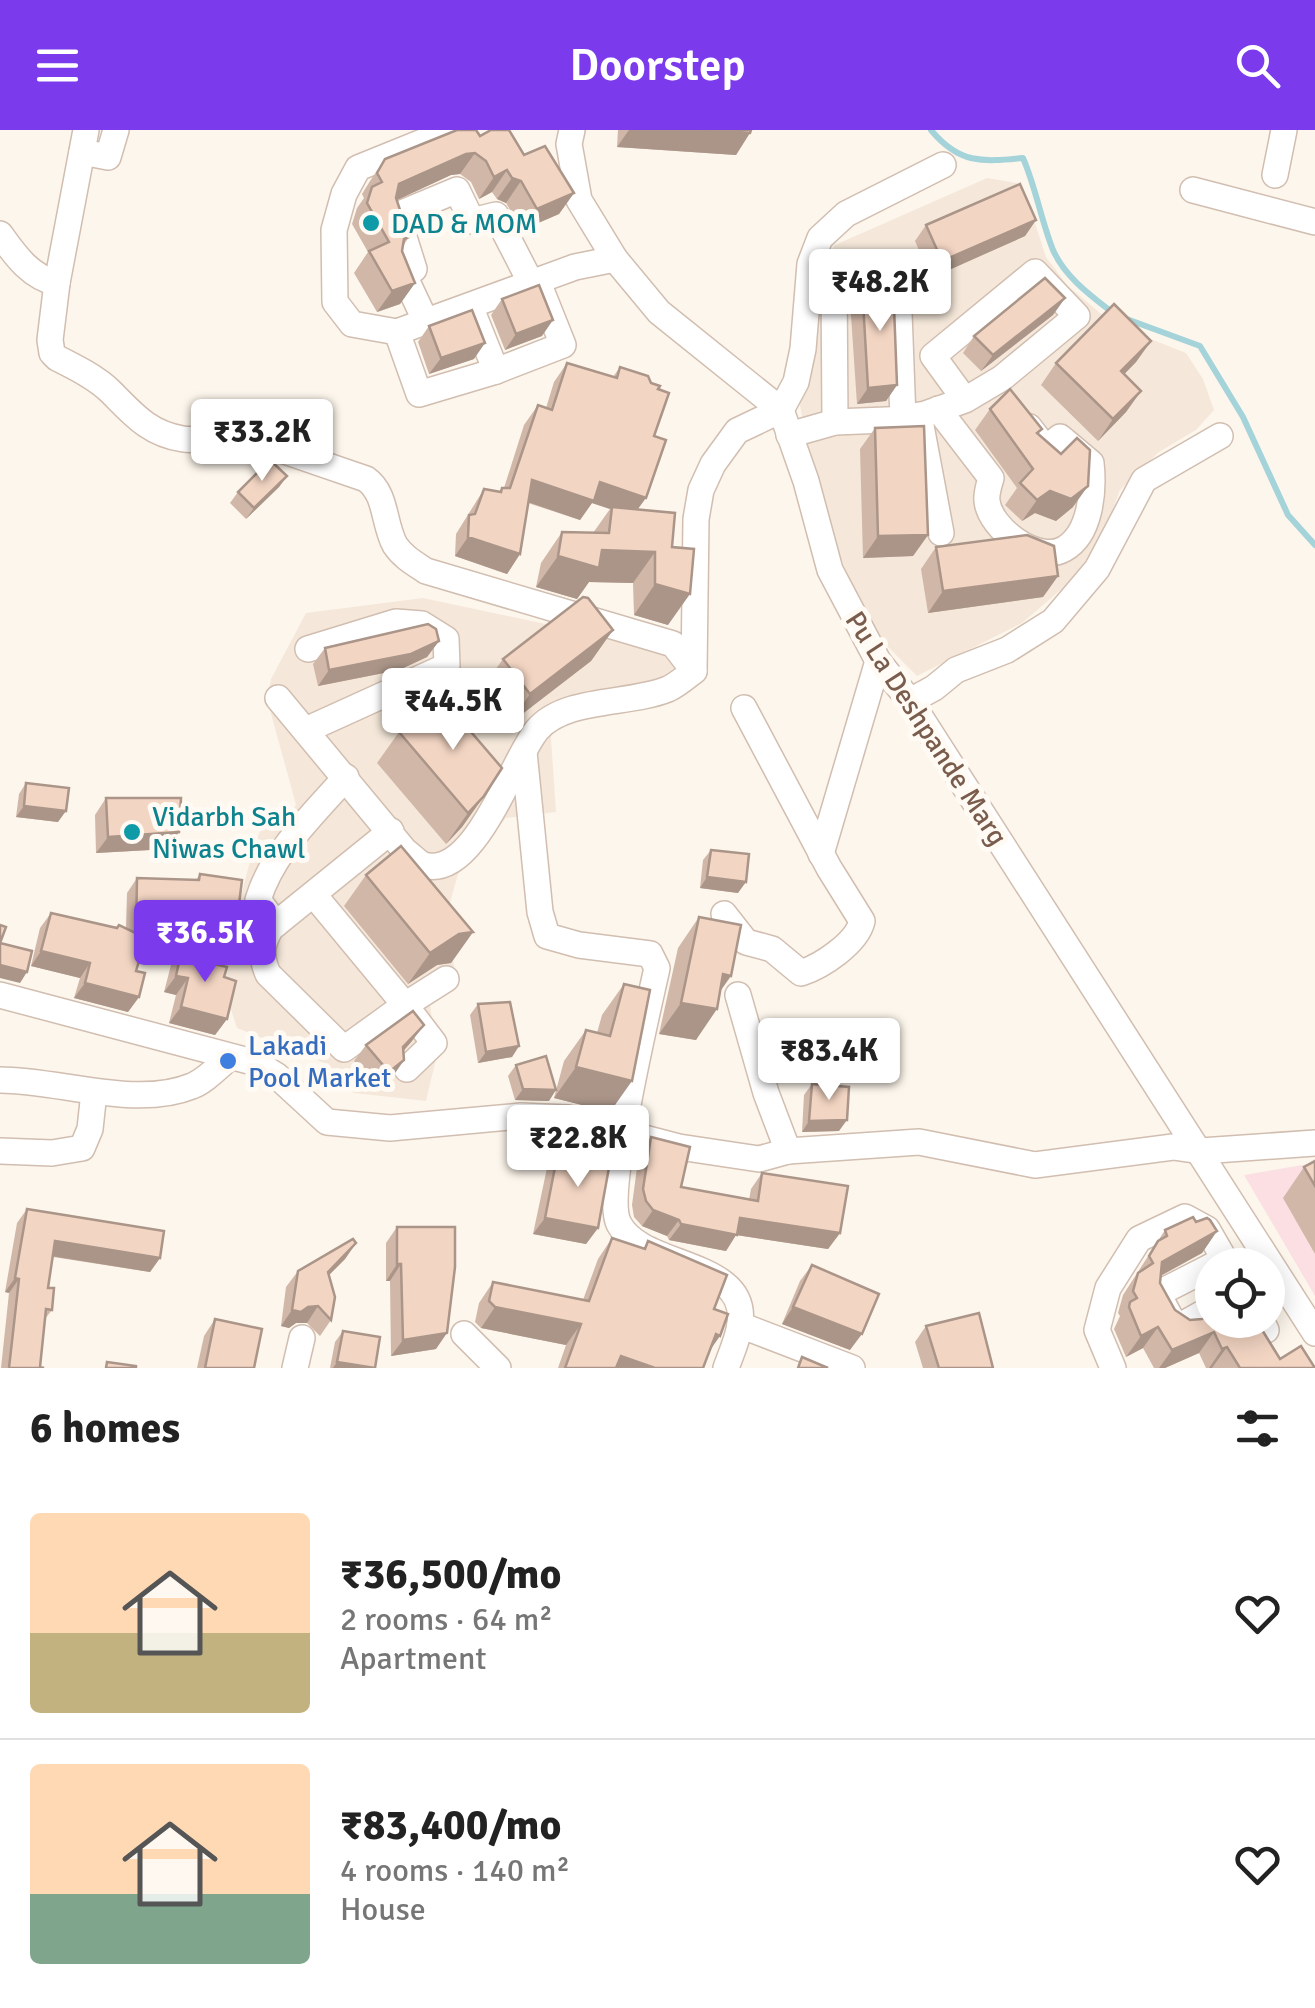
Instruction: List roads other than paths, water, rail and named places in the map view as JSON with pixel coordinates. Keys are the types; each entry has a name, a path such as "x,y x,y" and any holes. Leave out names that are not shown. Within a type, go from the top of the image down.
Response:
{"street":[{"path":"116,130 108,157 84,141 57,282 52,353 110,390 137,420 183,440 238,435 366,479 377,487 392,540 403,556 426,572 674,644 694,671"},
{"path":"452,130 358,168 344,194 334,230 335,302 352,324 397,332 534,282 615,258"},
{"path":"572,130 569,144 579,200 615,258 659,312 781,410"},
{"path":"1275,175 1284,130"},
{"path":"694,671 696,519 701,490 713,464 737,431 781,410 796,382 803,349 810,264 820,238 846,214 943,165"},
{"path":"397,332 419,394 564,346 496,215 472,221 457,190 397,215 414,269 403,274 426,322"},
{"path":"1193,190 1315,222"},
{"path":"0,234 17,258 36,274 57,282"},
{"path":"790,435 835,422 920,414 965,400 991,384 1077,316 1035,272 933,356 965,400"},
{"path":"835,422 834,282 885,277 898,286 941,533"},
{"path":"470,306 496,371"},
{"path":"920,414 991,478 986,500 995,524 1019,542 1045,553 1064,550 1081,534 1094,488 1091,463 1060,437 1046,448 991,384"},
{"name":"Pu La Deshpande Marg","path":"781,410 830,570 878,661 910,702 1201,1150 1257,1248"},
{"path":"910,702 956,670 1008,650 1053,621 1096,569 1144,480 1220,436"},
{"path":"306,730 447,666 446,639 422,624 396,622 308,649"},
{"path":"821,854 878,661"},
{"path":"278,698 405,851 421,864 440,866 458,856 480,834 534,733 552,715 669,688 694,671"},
{"path":"724,914 746,942 772,949 800,973 814,969 859,933 862,921 821,854 744,708"},
{"path":"524,752 540,912 547,936 579,945 650,954 657,968 623,1134 616,1204 618,1223 635,1244 714,1276 724,1284 740,1308 740,1326 726,1368"},
{"path":"276,924 258,900 262,887 289,842 346,777"},
{"path":"391,831 276,924 262,944 262,960 268,974 344,1049 446,978"},
{"path":"314,894 434,1043 407,1069"},
{"path":"0,995 256,1063 327,1122 390,1128 444,1120 568,1118 679,1147 758,1159 788,1151 919,1142 1035,1165 1173,1148 1315,1143"},
{"path":"738,995 788,1151"},
{"path":"0,1080 64,1084 94,1092 166,1093 195,1085 229,1058"},
{"path":"0,1151 52,1153 82,1148 90,1130 94,1092"},
{"path":"1113,1368 1097,1330 1108,1288 1138,1239 1185,1217 1207,1228 1218,1248"},
{"path":"1195,1274 1161,1292 1160,1298 1174,1324 1180,1326 1195,1318"},
{"name":"Pu La Deshpande Marg","path":"1285,1293 1315,1333"},
{"path":"740,1326 852,1368"},
{"path":"464,1334 498,1368"},
{"path":"295,1368 302,1338"}],"waterway":[{"path":"931,130 962,155 995,160 1023,158 1058,260 1079,285 1113,313"},
{"path":"1124,318 1200,346 1243,417 1288,515 1315,545"}],"place":[{"name":"DAD & MOM","path":"371,223"},
{"name":"Vidarbh Sah Niwas Chawl","path":"132,832"},
{"name":"Lakadi Pool Market","path":"228,1061"}]}
